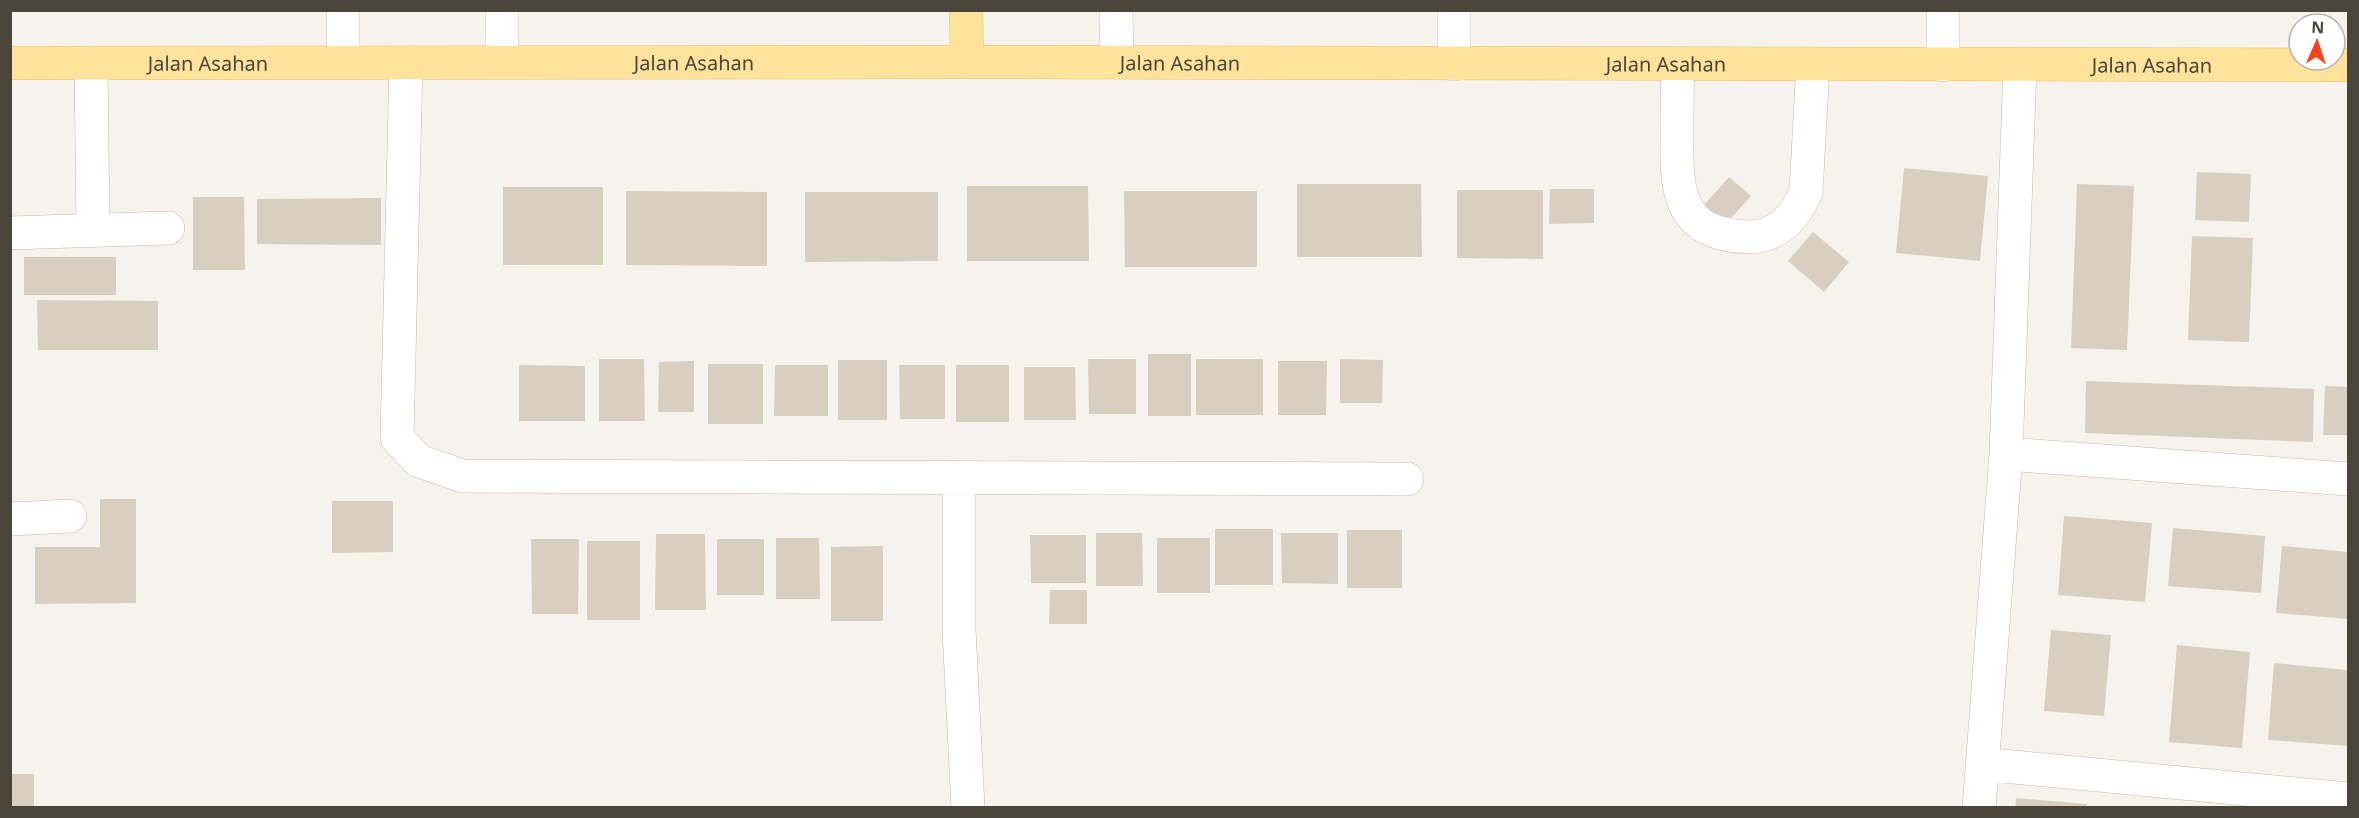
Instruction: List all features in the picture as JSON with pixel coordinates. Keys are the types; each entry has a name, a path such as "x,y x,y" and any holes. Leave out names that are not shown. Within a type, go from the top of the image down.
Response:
{"main road":[{"path":"966,10 967,62"},
{"name":"Jalan Asahan","path":"10,63 1117,62 2020,66 2349,65"}],"street":[{"path":"343,10 343,62"},
{"path":"502,10 502,62"},
{"path":"1116,10 1117,62"},
{"path":"1454,10 1454,64"},
{"path":"1943,10 1943,65"},
{"path":"91,63 93,230"},
{"path":"406,63 397,438 419,460 463,476 1407,479"},
{"path":"1678,64 1676,170 1683,202 1690,214 1715,232 1757,237 1773,233 1785,224 1798,209 1806,192 1813,65"},
{"path":"1979,807 2006,454 2020,66"},
{"path":"10,233 168,228"},
{"path":"2006,454 2349,479"},
{"path":"959,478 959,630 968,807"},
{"path":"10,519 70,516"},
{"path":"1982,764 2349,799"}],"building":[{"path":"1904,168 1988,176 1980,261 1896,253"},
{"path":"2197,172 2251,174 2249,222 2195,220"},
{"path":"1729,177 1751,196 1726,224 1704,205"},
{"path":"1297,184 1421,184 1422,257 1297,257"},
{"path":"2077,184 2134,186 2127,350 2071,348"},
{"path":"967,186 1088,186 1089,261 967,261"},
{"path":"503,187 603,187 603,265 503,265"},
{"path":"1550,189 1594,189 1594,223 1549,224"},
{"path":"1457,190 1543,190 1543,259 1457,258"},
{"path":"626,191 767,192 767,266 626,265"},
{"path":"1124,191 1257,191 1257,267 1125,267"},
{"path":"805,192 938,192 938,261 805,262"},
{"path":"193,197 244,197 245,270 193,270"},
{"path":"381,198 381,245 257,244 257,199"},
{"path":"1813,232 1849,262 1824,292 1788,261"},
{"path":"2192,236 2253,238 2249,342 2188,340"},
{"path":"24,257 116,257 116,295 24,295"},
{"path":"37,300 158,301 158,350 38,350"},
{"path":"1148,354 1191,354 1191,416 1148,416"},
{"path":"599,359 644,359 645,421 599,421"},
{"path":"1088,359 1136,359 1136,414 1089,414"},
{"path":"1196,359 1263,359 1263,415 1196,415"},
{"path":"1340,359 1383,360 1382,403 1340,403"},
{"path":"838,360 887,360 887,420 838,420"},
{"path":"694,361 694,412 658,412 659,362"},
{"path":"1278,361 1327,361 1326,415 1278,415"},
{"path":"708,364 763,364 763,424 708,424"},
{"path":"519,365 585,366 585,421 519,421"},
{"path":"775,365 828,365 828,416 774,416"},
{"path":"899,365 945,365 945,419 900,419"},
{"path":"956,365 1009,365 1009,422 956,422"},
{"path":"1024,367 1075,367 1076,420 1024,420"},
{"path":"2086,381 2314,389 2313,442 2085,433"},
{"path":"2325,386 2348,387 2348,435 2323,435"},
{"path":"100,499 136,499 136,603 35,604 35,547 100,547"},
{"path":"332,501 393,501 393,552 332,553"},
{"path":"2064,516 2152,523 2145,602 2058,595"},
{"path":"2173,528 2265,536 2261,593 2168,586"},
{"path":"1215,529 1273,529 1273,585 1215,585"},
{"path":"1347,530 1402,530 1402,588 1347,588"},
{"path":"1096,533 1142,533 1143,586 1096,586"},
{"path":"1281,533 1338,533 1338,584 1282,583"},
{"path":"656,534 705,534 706,610 655,610"},
{"path":"1030,535 1086,535 1086,583 1031,583"},
{"path":"776,538 819,538 820,599 776,599"},
{"path":"1157,538 1210,538 1210,593 1157,593"},
{"path":"531,539 579,539 578,614 532,614"},
{"path":"717,539 764,539 764,595 717,595"},
{"path":"587,541 640,541 640,620 587,620"},
{"path":"883,546 883,621 831,621 831,547"},
{"path":"2282,546 2348,552 2348,619 2276,613"},
{"path":"1050,590 1087,590 1087,624 1049,624"},
{"path":"2051,630 2111,635 2104,716 2044,711"},
{"path":"2177,645 2250,652 2242,748 2169,742"},
{"path":"2274,663 2348,670 2348,746 2268,740"},
{"path":"10,774 34,774 34,808 10,808"},
{"path":"2016,798 2087,804 2087,808 2015,808"}]}
